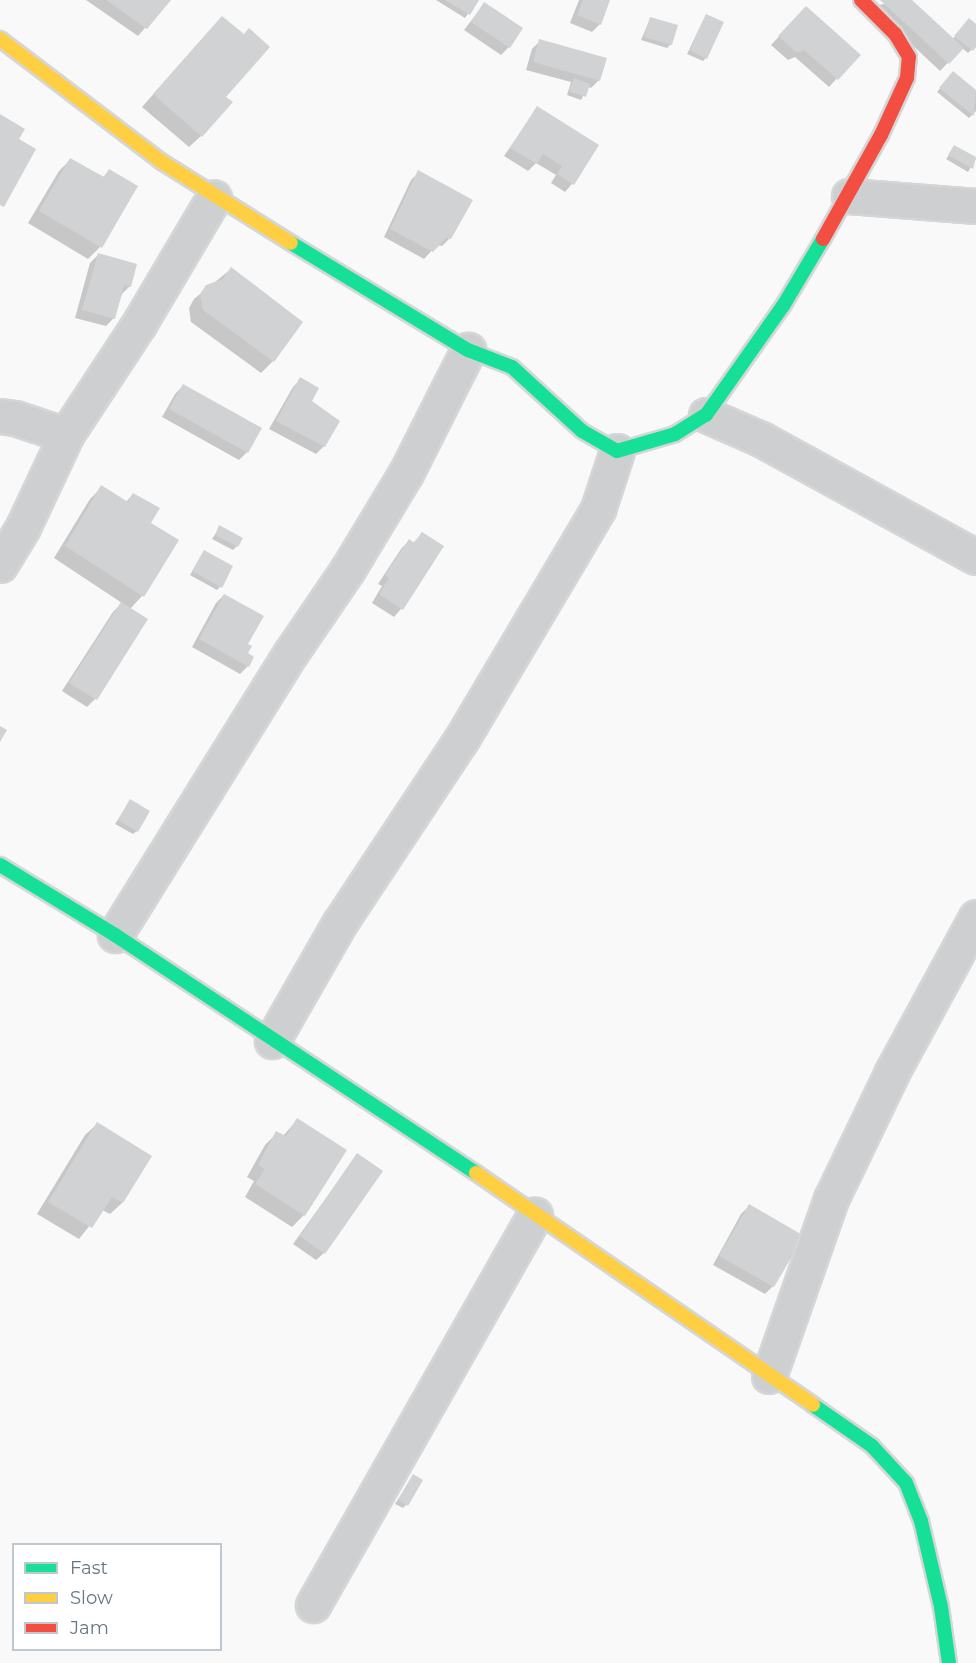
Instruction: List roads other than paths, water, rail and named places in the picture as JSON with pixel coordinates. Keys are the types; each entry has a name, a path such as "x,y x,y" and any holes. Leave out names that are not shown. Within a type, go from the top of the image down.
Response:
{"street":[{"path":"0,39 162,162 214,197 468,350 512,367 582,431 617,451 675,434 706,415 783,306 849,196 881,135 907,78 909,57 895,34 861,0"},
{"path":"849,196 976,206"},
{"path":"0,565 22,527 66,435 139,324 214,197"},
{"path":"115,936 290,654 348,569 388,502 468,350"},
{"path":"706,415 761,439 976,557"},
{"path":"0,416 15,418 66,435"},
{"path":"272,1041 339,924 461,740 598,509 617,451"},
{"path":"0,865 115,936 272,1041 401,1122 872,1446 906,1483 921,1521 941,1607 949,1663"},
{"path":"769,1376 831,1199 892,1072 967,962 976,917"},
{"path":"313,1605 536,1215"}]}
